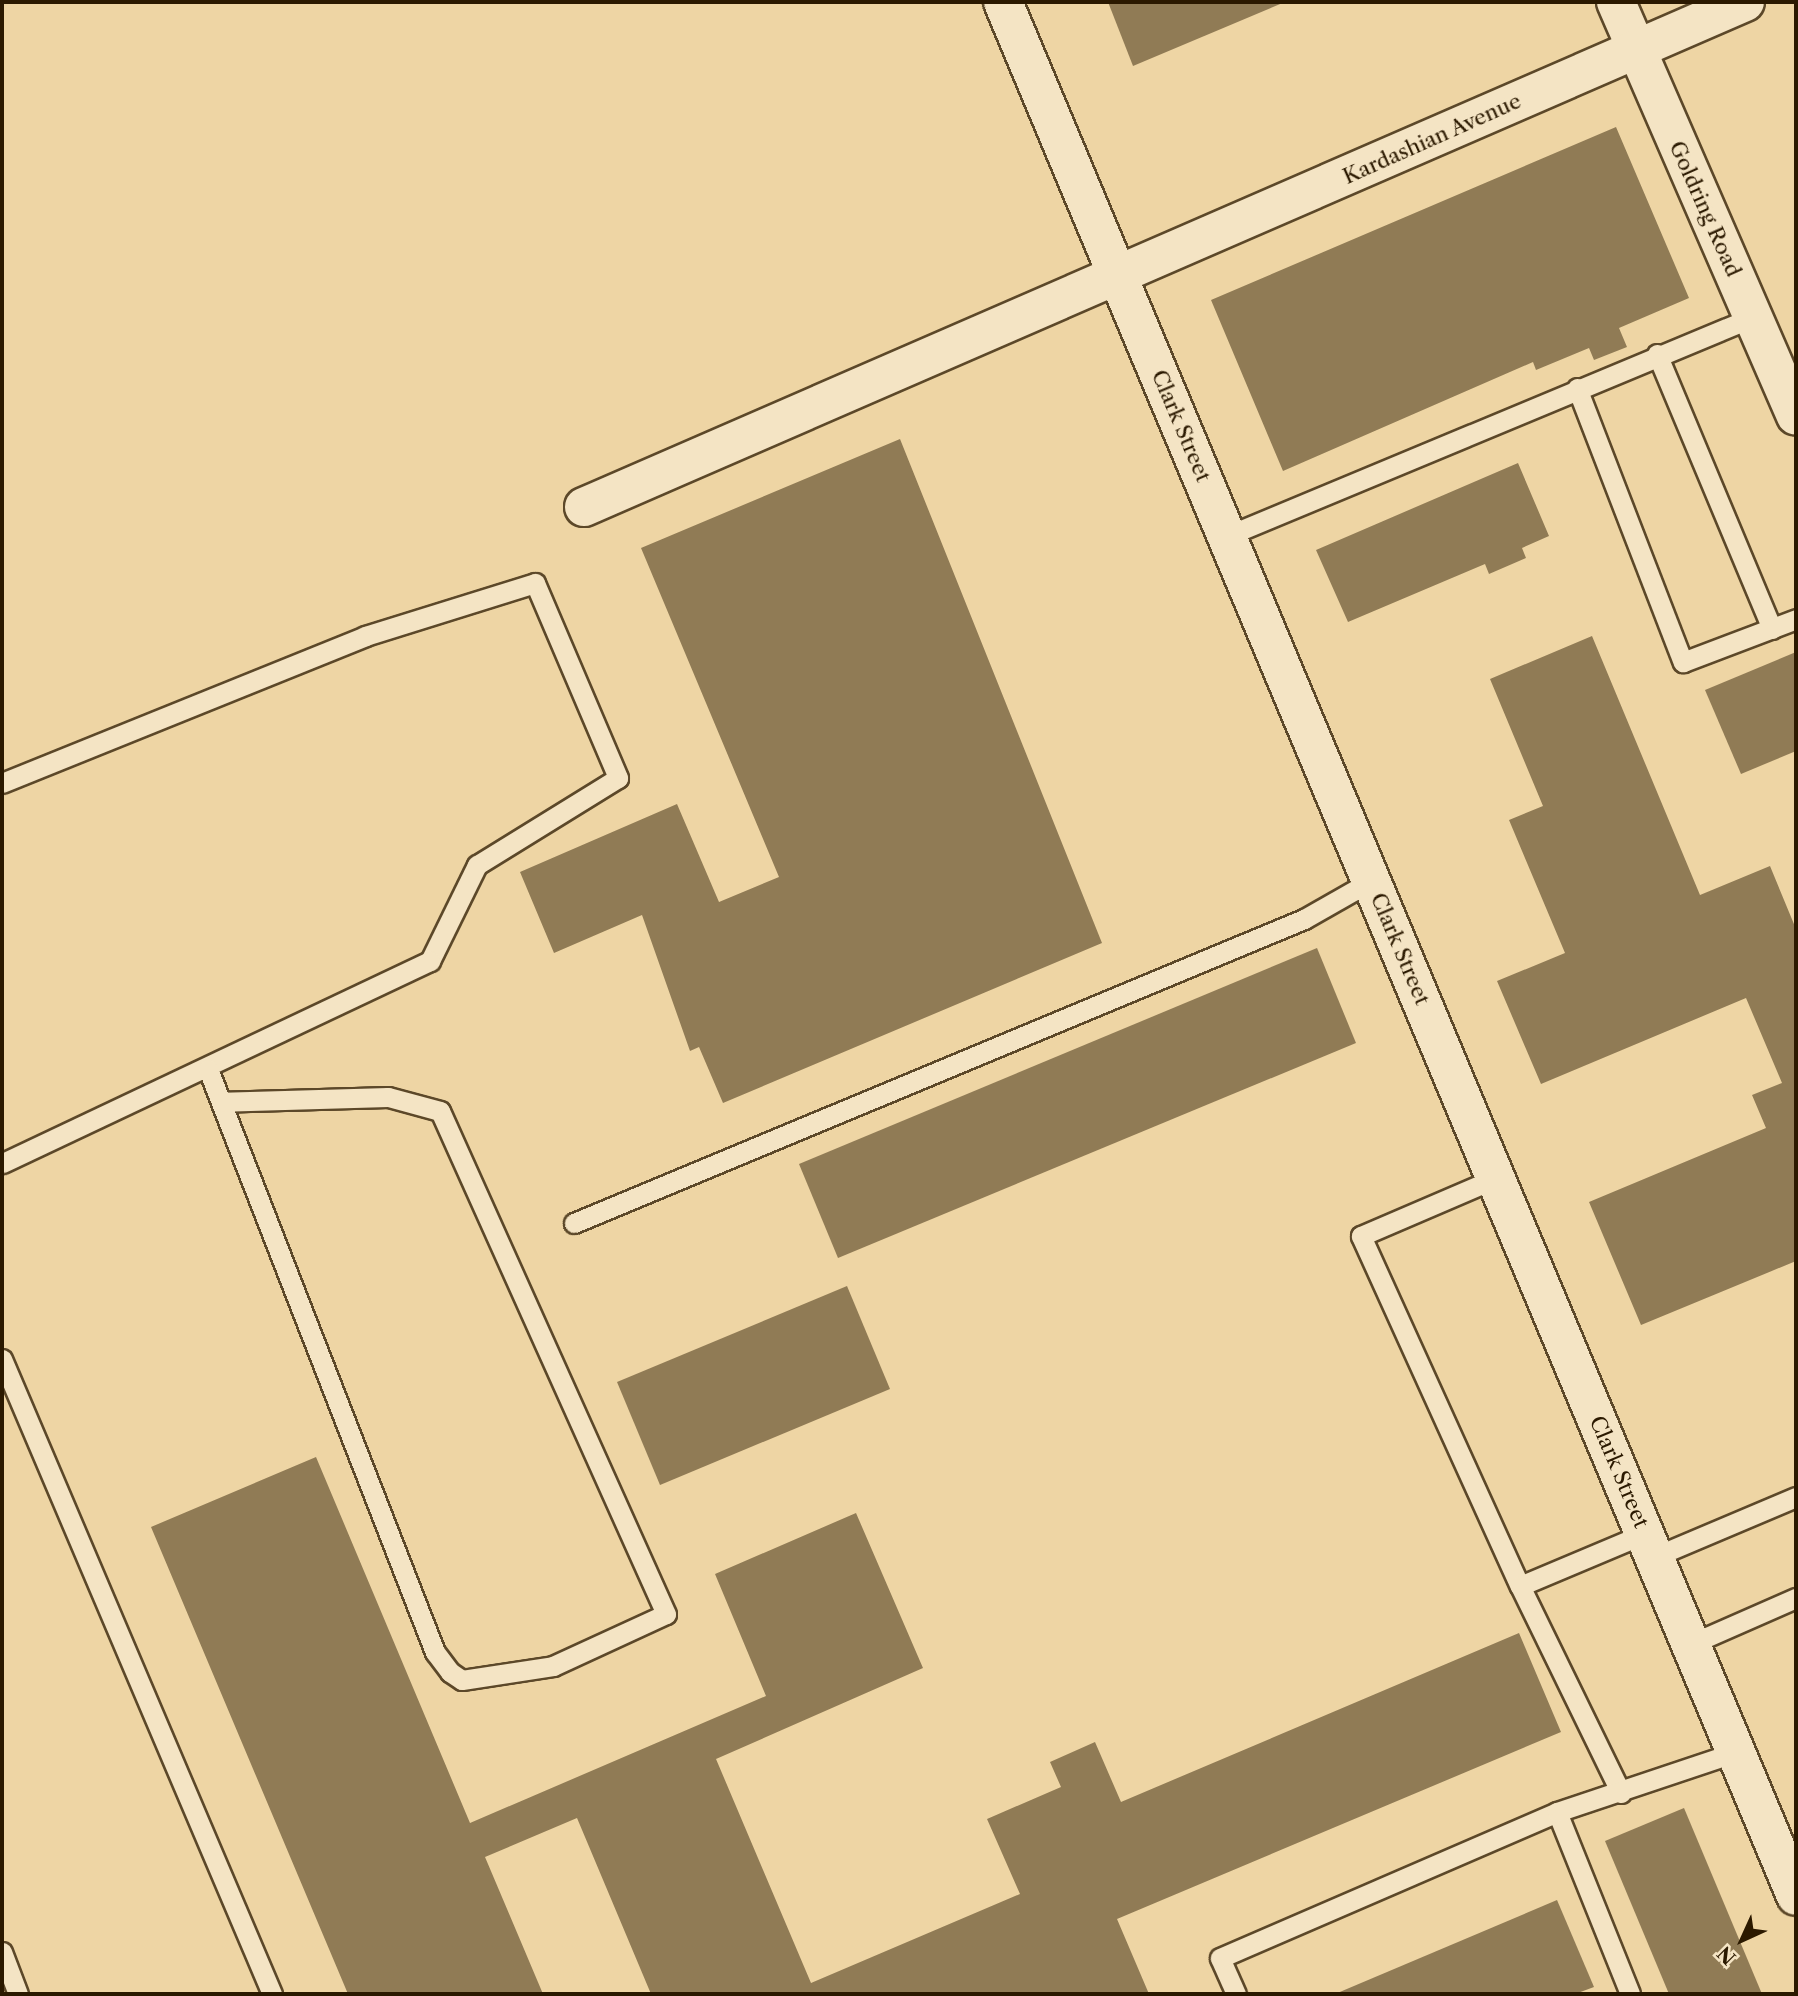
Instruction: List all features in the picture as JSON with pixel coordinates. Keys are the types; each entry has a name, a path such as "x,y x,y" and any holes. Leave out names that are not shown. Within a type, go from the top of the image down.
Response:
{"street":[{"name":"Clark Street","path":"1003,2 1796,1896"},
{"name":"Goldring Road","path":"1616,2 1796,416"},
{"name":"Kardashian Avenue","path":"584,507 1119,277 1745,2"}],"lane":[{"path":"1227,536 1657,354 1753,317"},
{"path":"1657,354 1772,629"},
{"path":"1577,388 1683,662 1796,619"},
{"path":"2,783 365,636 535,583 618,778 477,864 430,961 208,1069 2,1163"},
{"path":"574,1223 1292,924 1371,881"},
{"path":"208,1069 224,1102 435,1652 462,1680 505,1675 553,1666 666,1615 440,1111 388,1097 224,1102"},
{"path":"1496,1178 1361,1236 1520,1586 1622,1793"},
{"path":"2,1359 272,1994"},
{"path":"1520,1586 1796,1497"},
{"path":"1691,1644 1796,1598"},
{"path":"1236,1994 1220,1958 1557,1812 1622,1793 1736,1752"},
{"path":"1557,1812 1630,1994"},
{"path":"2,1952 18,1994"}],"building":[{"path":"1108,2 1285,2 1133,66"},
{"path":"1616,127 1689,298 1619,328 1627,347 1594,360 1589,348 1536,370 1533,362 1283,471 1211,300"},
{"path":"900,439 1102,943 723,1103 699,1047 690,1051 642,915 554,953 520,872 677,804 719,902 779,877 641,548"},
{"path":"1518,463 1549,536 1522,548 1526,558 1489,574 1485,564 1348,622 1316,550"},
{"path":"1592,636 1700,895 1770,866 1796,929 1796,1261 1641,1325 1589,1202 1766,1128 1752,1095 1782,1083 1746,998 1541,1084 1497,981 1565,953 1509,820 1543,806 1490,679"},
{"path":"1796,652 1796,751 1741,774 1705,690"},
{"path":"1317,948 1356,1043 838,1258 799,1164"},
{"path":"847,1286 890,1389 660,1485 617,1382"},
{"path":"316,1457 470,1823 766,1696 715,1574 856,1513 923,1668 716,1759 811,1983 1020,1894 987,1819 1061,1787 1050,1762 1095,1742 1121,1802 1519,1633 1561,1732 1117,1919 1149,1994 651,1994 577,1818 485,1857 543,1994 348,1994 151,1527"},
{"path":"1684,1808 1762,1994 1669,1994 1605,1841"},
{"path":"1557,1900 1594,1987 1575,1994 1335,1994"}]}
